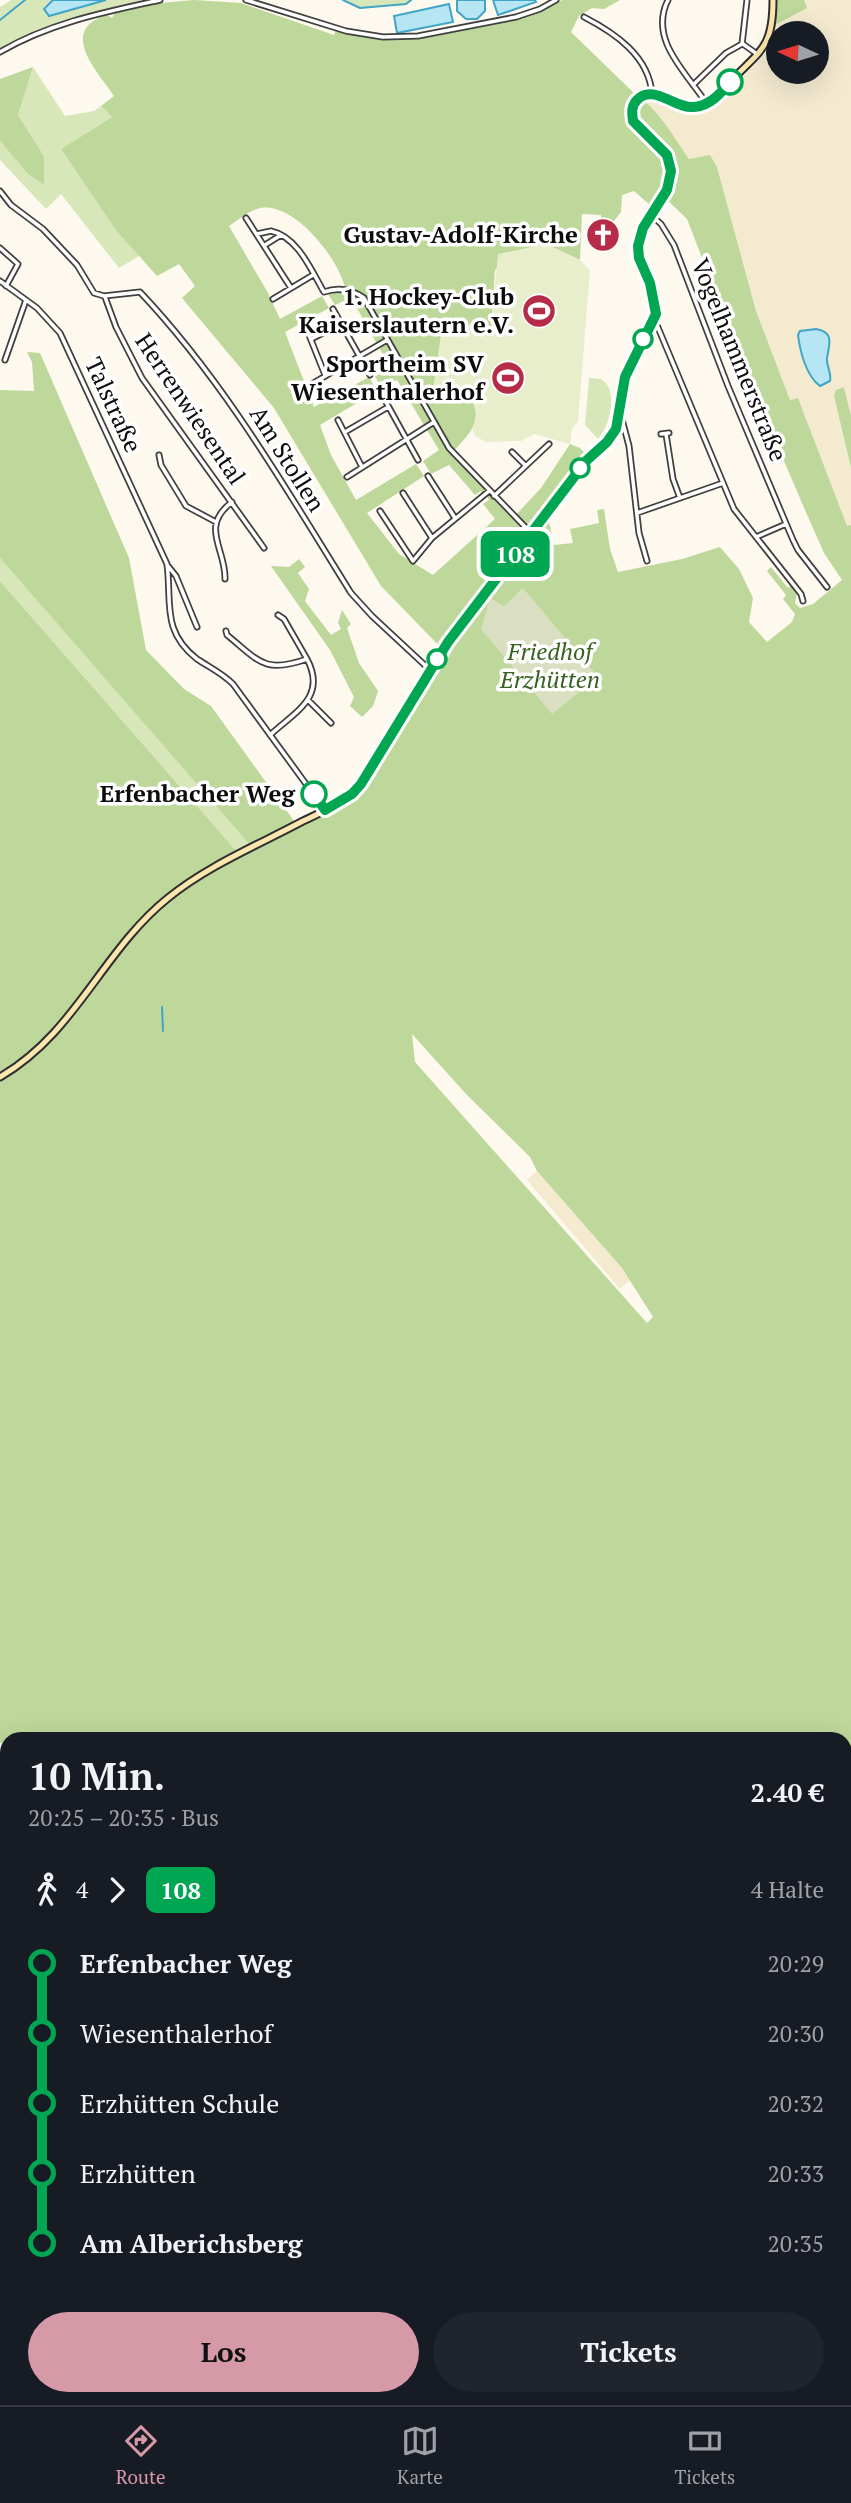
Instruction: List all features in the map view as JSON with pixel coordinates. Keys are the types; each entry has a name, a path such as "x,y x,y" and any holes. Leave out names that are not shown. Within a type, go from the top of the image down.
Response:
{"street":[{"path":"0,52 55,26 160,0"},
{"path":"246,0 346,31 383,37 418,36 516,17 556,0"},
{"path":"668,0 662,16 664,36 677,62 707,104"},
{"path":"742,44 747,0"},
{"path":"0,1077 22,1063 56,1032 126,940 165,900 203,875 352,794 361,784 429,669 587,460 612,435 618,422 625,377 656,314 650,283 637,253 639,240 667,190 670,179 670,163 662,149 637,127 632,114 635,102 643,95 652,94 684,107 707,104 758,55 769,34 773,0"},
{"path":"584,17 617,37 639,57 652,94"},
{"path":"693,85 726,53 742,44"},
{"path":"742,44 758,55"},
{"path":"0,191 11,205 43,229 77,265 94,293 104,296"},
{"name":"Vogelhammerstraße","path":"652,215 674,245 728,386 798,550 827,587"},
{"path":"246,218 291,288"},
{"path":"257,234 271,231 281,235 294,246 324,292 344,289 364,298 449,448 531,533"},
{"path":"264,245 281,235"},
{"path":"0,248 18,264 6,285"},
{"path":"273,299 313,275"},
{"name":"Talstraße","path":"0,281 48,318 60,333 167,564 176,576 197,627"},
{"name":"Am Stollen","path":"104,296 140,292 178,333 238,413 351,593 372,617 429,669"},
{"name":"Herrenwiesental","path":"104,296 138,372 264,548"},
{"path":"5,360 26,300"},
{"path":"333,310 370,375"},
{"path":"654,318 734,509 801,594 803,601"},
{"path":"311,339 341,324"},
{"path":"305,326 324,375"},
{"path":"310,385 388,340"},
{"path":"381,393 418,460"},
{"path":"345,432 388,407"},
{"path":"619,410 627,433 639,533 647,561"},
{"path":"338,419 362,467"},
{"path":"347,477 434,422"},
{"path":"666,433 673,479 680,498"},
{"path":"494,496 549,444"},
{"path":"512,452 525,466"},
{"name":"Herrenwiesental","path":"159,455 161,465 186,506 216,522"},
{"path":"428,476 455,517"},
{"path":"637,513 723,483"},
{"path":"380,511 413,561 432,538 489,491"},
{"path":"403,494 432,538"},
{"name":"Herrenwiesental","path":"225,579 216,541 216,522 232,502"},
{"path":"756,537 786,523"},
{"name":"Talstraße","path":"167,564 167,602 180,640 199,660 233,684 325,810"},
{"path":"270,735 308,700 314,687 314,677 307,659 284,619 278,615"},
{"path":"226,631 252,655 270,667 307,659"},
{"path":"308,700 331,723"}],"shaded area":[{"path":"804,0 851,0 851,416 844,387 834,396 851,468 851,525 847,527 798,398 790,400 756,311 717,167 689,159 644,100 655,99 685,110 701,110 713,105 766,50 766,84 830,84 830,21 782,21 806,8"},
{"path":"537,1171 622,1268 630,1280 620,1289 527,1180"}],"green space":[{"path":"11,0 53,0 44,9 106,0 151,0 54,24 0,49 0,7"},
{"path":"194,0 241,3 334,35 336,30 367,37 399,39 420,38 528,16 562,0 620,0 604,9 592,8 579,16 571,32 651,107 689,159 710,155 717,167 756,311 790,400 798,398 847,526 851,525 851,1732 0,1732 0,581 239,854 252,847 0,558 0,390 34,391 32,362 27,352 40,353 129,558 146,650 184,689 211,706 299,828 335,809 361,789 449,656 381,586 274,408 182,298 195,286 179,264 157,276 115,229 61,149 112,117 101,106 114,96 91,63 83,40 85,30 92,22 107,15 112,18 115,13 160,3","holes":["634,191 651,206 661,194 687,219 751,384 802,503 824,553 842,580 813,604 800,608 795,603 797,593 792,585 788,588 771,567 767,571 786,595 783,599 795,614 792,622 767,642 749,622 753,598 739,569 720,547 682,559 618,572 610,549 604,509 597,510 599,523 570,529 573,543 554,545 546,507 587,455 570,444 541,488 513,518 489,494 489,500 483,504 495,519 433,575 399,554 367,513 424,476 416,464 356,500 331,455 320,425 377,391 369,377 314,407 285,332 329,308 322,296 280,319 229,226 253,210 271,208 300,222 314,235 336,266 346,293 328,294 335,305 346,300 353,301 390,367 375,376 381,388 397,380 439,450 423,461 431,474 449,465 475,495 486,491 451,454 471,431 476,418 473,403 433,394 491,328 495,270 546,244 580,260 582,214 601,215 601,226 609,227 621,212 622,195","412,1034 466,1094 530,1157 537,1171 622,1268 653,1317 647,1323 415,1062"]},
{"path":"341,0 413,0 406,5 360,8"},
{"path":"776,0 804,0 807,8 783,21 775,21"},
{"path":"33,67 65,116 94,111 101,106 112,117 61,149 115,229 141,255 119,268 61,194 46,209 0,160 0,141 27,173 44,184 44,156 18,115"},
{"path":"33,67 18,115 44,156 44,185 27,173 0,141 0,79"},
{"path":"546,244 580,260 590,270 578,421 572,429 570,444 534,434 521,441 486,442 475,436 472,429 476,416 473,403 432,395 443,322 491,327 498,254"},
{"path":"589,378 601,379 610,391 609,418 598,439 585,425"},
{"path":"844,387 851,416 851,468 834,396 836,390"},
{"path":"0,558 253,847 239,854 0,581"},
{"path":"299,559 305,567 298,573 309,589 305,601 331,635 341,629 338,623 342,610 351,624 347,628 359,663 378,691 373,706 362,717 350,706 354,697 330,650 271,566 289,567"},
{"name":"Friedhof Erzhütten","path":"523,588 598,677 552,714 481,629 490,598 504,606"}],"water":[{"path":"53,0 106,0 49,16 44,9"},
{"path":"457,0 485,0 485,11 477,19 466,19 457,11"},
{"path":"493,0 535,0 536,2 498,15"},
{"path":"449,4 453,22 397,33 394,16"},
{"path":"816,329 826,333 829,340 827,361 830,381 820,386 807,370 798,335 800,331"}],"waterway":[{"path":"0,20 25,0"},
{"path":"343,0 360,8 406,4 411,0"},
{"path":"162,1007 163,1031"}],"bus line":[{"name":"108","path":"314,794 325,810 352,794 361,784 448,642 587,460 607,442 616,429 625,377 656,314 648,275 637,253 639,240 643,228 667,190 671,171 667,155 633,121 633,108 643,95 652,94 680,106 698,107 713,100 730,82"}],"place":[{"name":"Gustav-Adolf-Kirche","path":"603,235"},
{"name":"1. Hockey-Club Kaiserslautern e.V.","path":"539,311"},
{"name":"Sportheim SV Wiesenthalerhof","path":"508,378"},
{"name":"Erfenbacher Weg","path":"314,794"}]}
